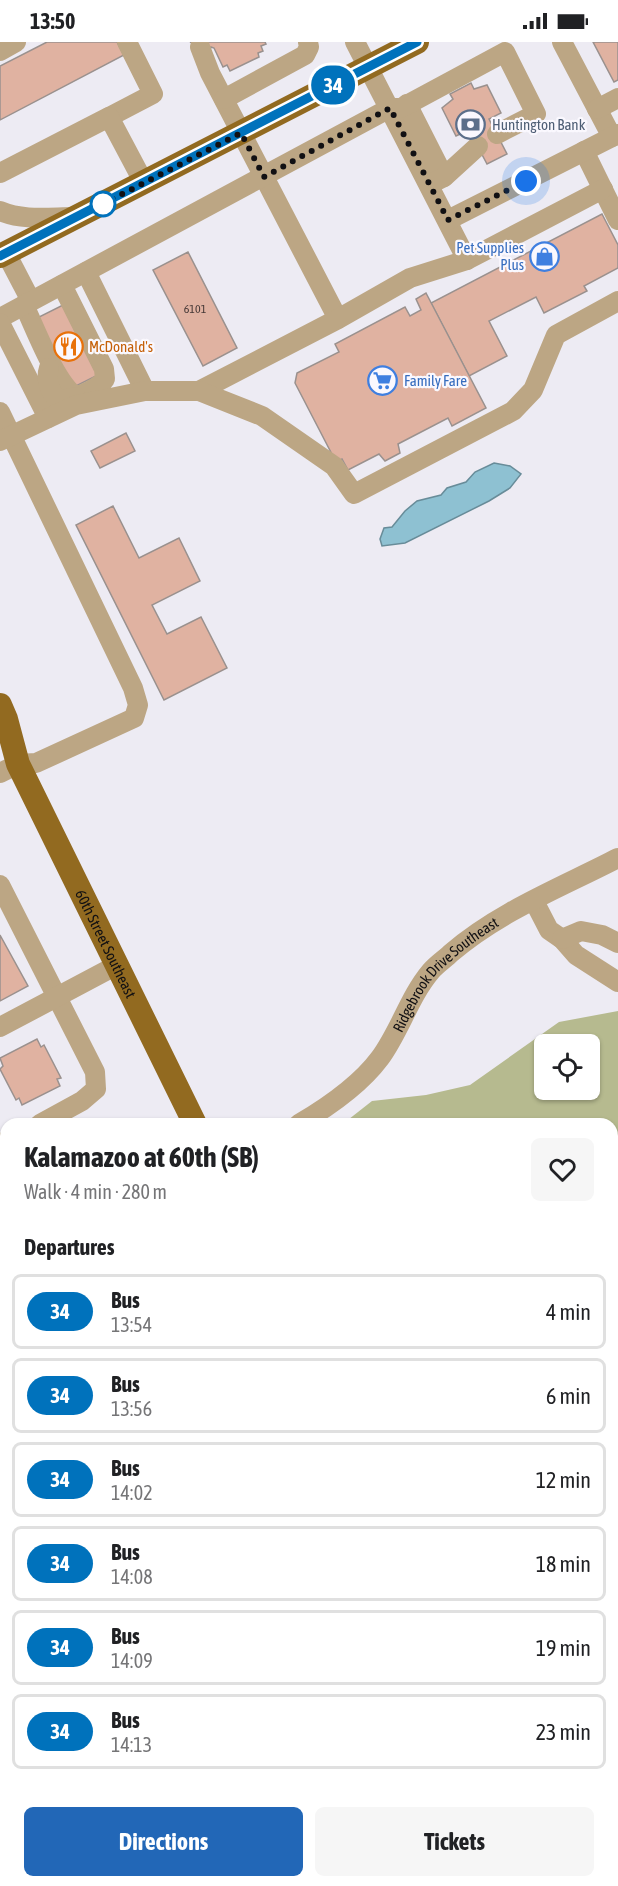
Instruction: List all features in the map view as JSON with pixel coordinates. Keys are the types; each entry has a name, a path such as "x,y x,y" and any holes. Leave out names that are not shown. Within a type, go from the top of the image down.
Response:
{"main road":[{"path":"3,255 417,42"},
{"name":"60th Street Southeast","path":"0,705 6,719 9,768"},
{"name":"60th Street Southeast","path":"0,745 9,768 117,965 192,1118"}],"street":[{"path":"0,51 16,42"},
{"path":"0,173 153,94 127,42"},
{"path":"224,99 305,55 309,47 308,42"},
{"path":"355,42 368,67 398,106 437,181 448,220 467,260"},
{"path":"448,220 615,135 597,109 562,42"},
{"path":"200,47 241,133 338,319"},
{"path":"0,318 398,106 505,52 536,114 497,134"},
{"path":"597,109 618,98"},
{"path":"109,117 144,183"},
{"path":"437,181 477,146"},
{"path":"584,151 618,220"},
{"path":"199,391 338,319 410,278 467,260 603,189"},
{"path":"0,211 12,216 77,217"},
{"path":"3,255 27,303 51,363 63,385 76,397 102,384 105,379 104,369 62,285"},
{"path":"86,272 140,392"},
{"path":"6,438 76,405 140,392 199,391 262,416 334,466 354,494 513,411 533,390 556,335 618,301"},
{"path":"0,323 48,418"},
{"path":"105,379 118,381 140,392"},
{"path":"0,412 6,438 133,688 138,705 134,718 36,763 9,768"},
{"name":"Ridgebrook Drive Southeast","path":"308,1118 336,1100 363,1077 381,1057 408,1006 432,970 461,945 490,924 618,858"},
{"path":"2,893 95,1072 96,1089 82,1101 51,1118"},
{"path":"534,901 549,930 562,939 576,956 618,982"},
{"path":"562,939 581,931 602,935 618,943"},
{"path":"0,1027 117,965"}],"green space":[{"path":"618,1011 618,1118 350,1118 372,1101 426,1095 470,1085 534,1040 534,1100 600,1100 600,1034 542,1034 559,1022"}],"water":[{"path":"494,463 510,466 521,474 510,488 405,543 382,546 380,539 384,528 392,527 417,501 441,495 447,488 466,482 475,472"}],"building":[{"path":"47,42 117,42 124,55 0,120 0,66"},
{"path":"190,42 265,42 266,44 261,46 263,51 258,53 259,57 230,71 227,65 223,67 214,48 211,47 210,50"},
{"path":"593,42 618,42 618,80 614,82"},
{"name":"Huntington Bank","path":"471,83 474,89 487,85 501,113 489,119 507,154 487,164 469,130 456,136 442,108 453,99 450,94"},
{"path":"602,214 618,245 618,268 584,286 587,291 544,313 536,297 489,321 507,356 469,376 431,303"},
{"path":"188,252 237,348 203,366 153,270"},
{"name":"Family Fare","path":"426,293 486,408 452,426 448,418 398,444 400,453 385,461 379,454 348,470 342,459 336,462 295,383 297,373 339,352 335,344 405,307 410,316 421,310 416,299"},
{"name":"McDonald's","path":"67,303 102,373 70,389 35,319"},
{"path":"126,433 135,451 100,468 91,451"},
{"path":"113,506 139,558 179,538 200,581 152,605 167,634 201,617 227,668 164,700 76,525"},
{"path":"0,935 28,986 0,1001"},
{"path":"37,1039 41,1047 44,1045 61,1078 57,1079 60,1086 22,1105 19,1098 16,1100 0,1069 3,1066 0,1058"}],"bus line":[{"name":"34","path":"0,256 417,42"}],"place":[{"name":"Huntington Bank","path":"471,124"},
{"name":"Pet Supplies Plus","path":"545,256"},
{"name":"McDonald's","path":"68,346"},
{"name":"Family Fare","path":"383,380"}],"route":[{"path":"103,204 241,133 264,177 390,108 448,220 526,181"}]}
